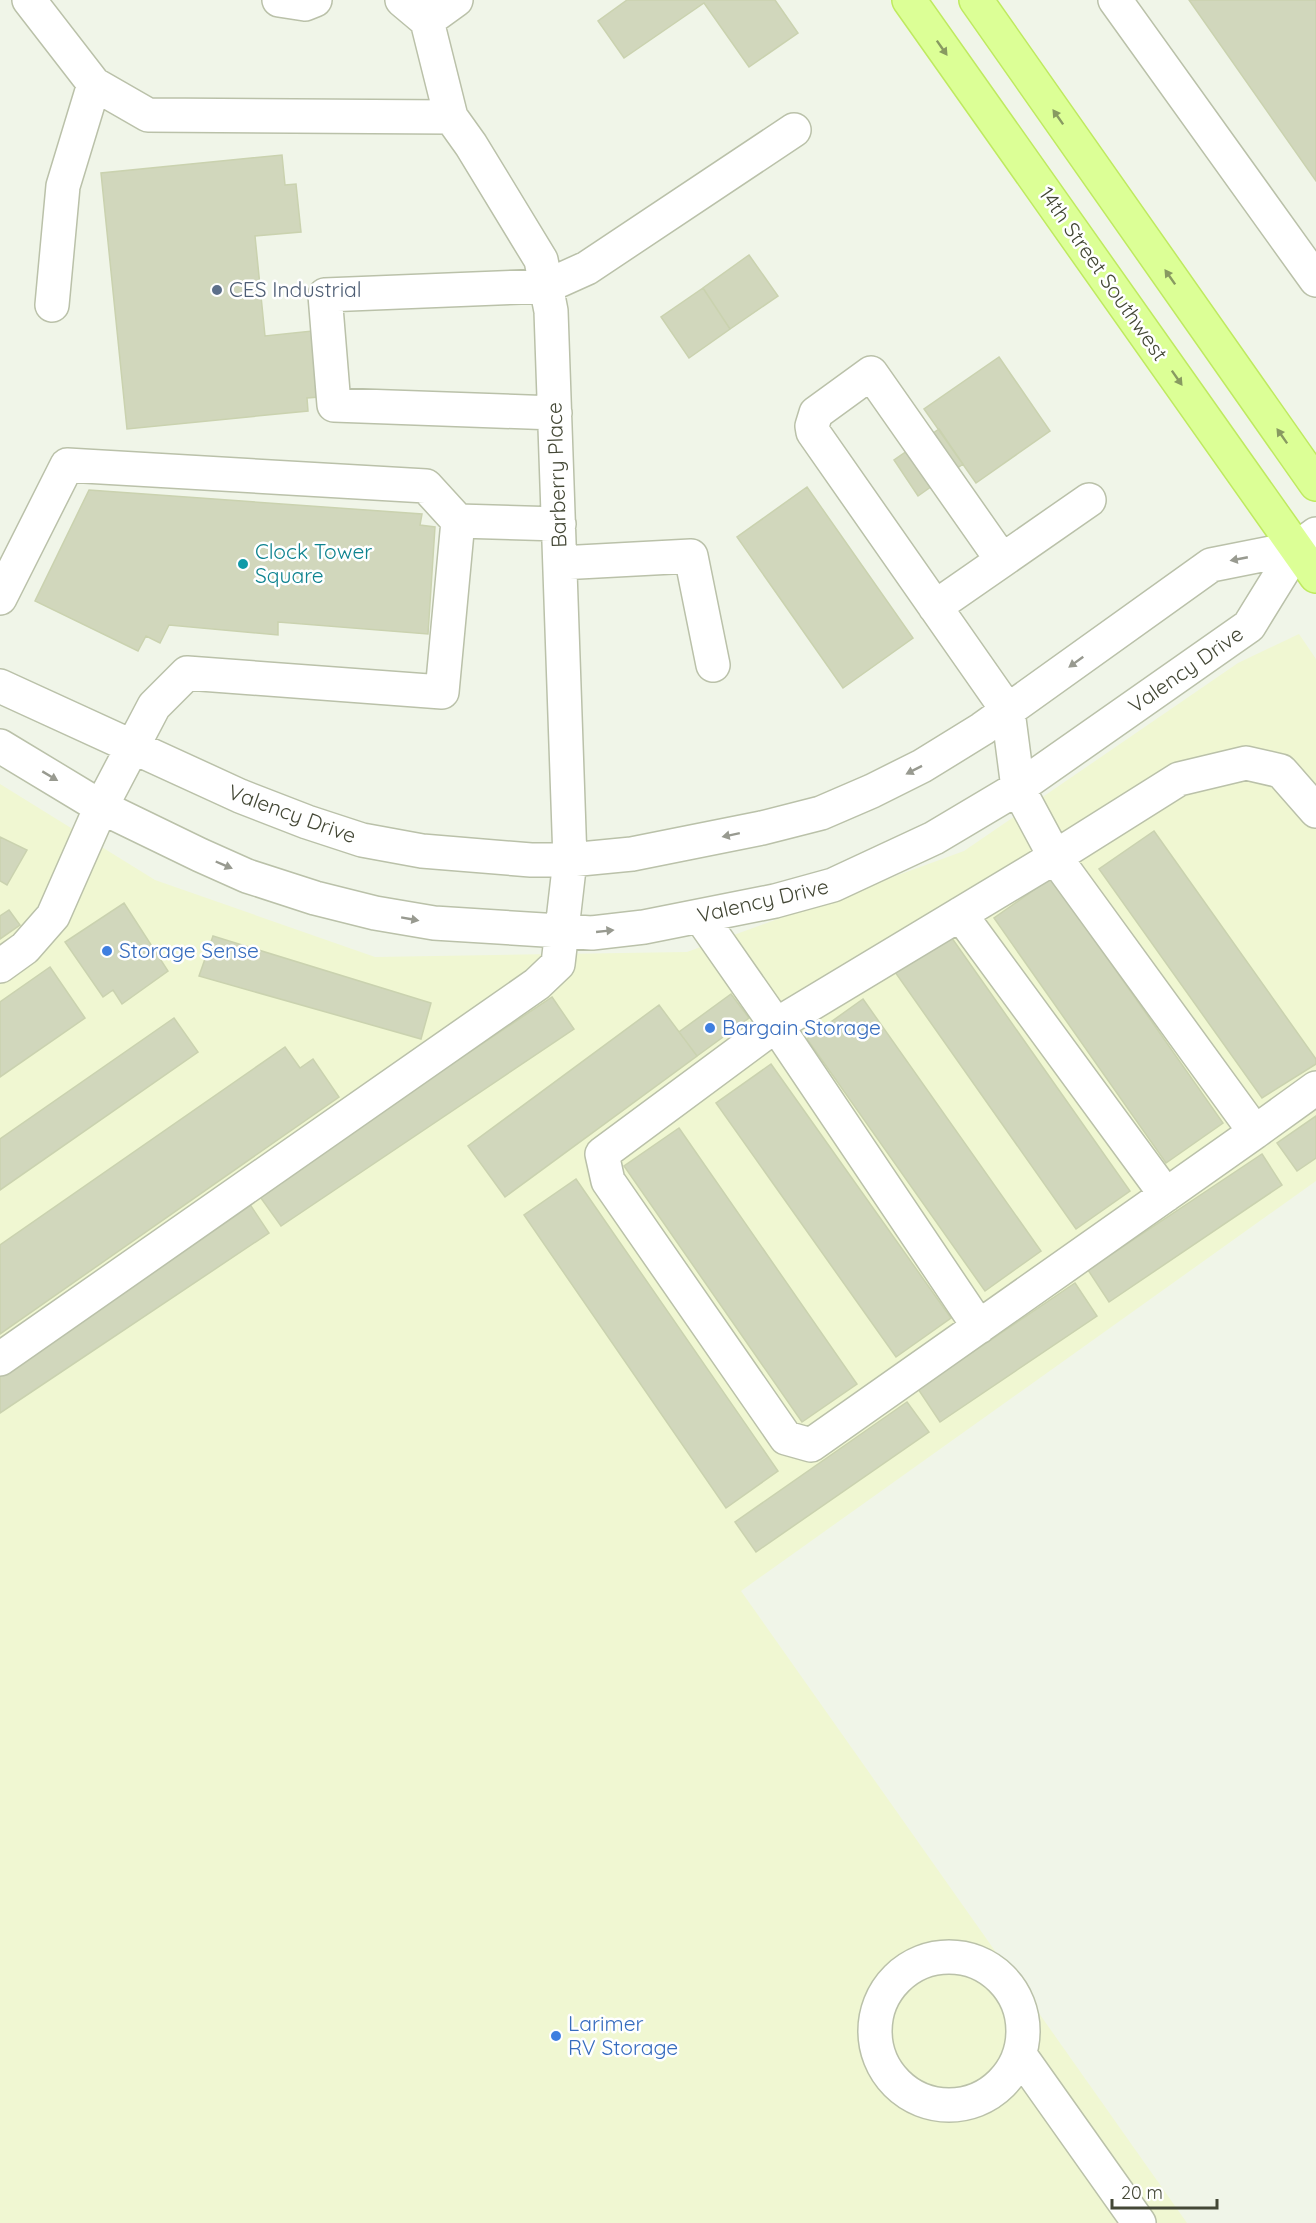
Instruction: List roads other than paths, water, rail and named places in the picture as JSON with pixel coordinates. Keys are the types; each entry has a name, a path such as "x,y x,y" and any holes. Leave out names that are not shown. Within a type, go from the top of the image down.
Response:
{"main road":[{"name":"14th Street Southwest","path":"909,0 1306,541 1316,576"},
{"path":"976,0 1316,484"}],"street":[{"path":"28,0 94,84 148,116 451,117 427,21 402,0"},
{"path":"279,0 305,4 315,0"},
{"path":"427,21 456,0"},
{"path":"1115,0 1316,280"},
{"path":"52,305 63,186 94,84"},
{"name":"Barberry Place","path":"0,1359 537,984 558,963 570,860 551,311 541,260 471,145 451,117"},
{"path":"555,413 334,405 325,295 547,286 587,268 794,130"},
{"path":"1002,560 871,373 816,413 812,426 813,432 1008,711 1018,788 1055,857 1255,1132"},
{"path":"0,598 67,465 426,486 458,522 442,692 187,673 154,706 101,807 53,916 25,948 0,966"},
{"path":"935,607 1089,500"},
{"path":"458,522 559,524"},
{"name":"Valency Drive","path":"0,686 240,796 362,840 422,851 531,860 570,860 632,854 762,828 821,813 922,766 982,729 1211,565 1306,541"},
{"name":"Valency Drive","path":"0,746 101,807 247,876 315,898 375,913 434,923 592,933 644,927 775,901 833,885 934,838 1018,788 1249,626 1306,541"},
{"path":"560,563 691,556 713,665"},
{"path":"1316,812 1281,771 1246,763 1179,778 1055,857 776,1025 602,1154 608,1181 786,1438 811,1445 1316,1088"},
{"path":"960,914 1166,1195"},
{"path":"700,916 979,1327"},
{"path":"1020,2055 1007,2077 988,2094 965,2104 939,2105 915,2097 894,2081 881,2060 875,2035 878,2010 888,1988 904,1971 925,1960 948,1956 971,1960 993,1971 1009,1987 1020,2008 1024,2031 1020,2055 1139,2223"}],"place":[{"name":"CES Industrial","path":"217,290"},
{"name":"Clock Tower Square","path":"243,564"},
{"name":"Storage Sense","path":"107,951"},
{"name":"Bargain Storage","path":"710,1028"},
{"name":"Larimer RV Storage","path":"556,2036"}]}
